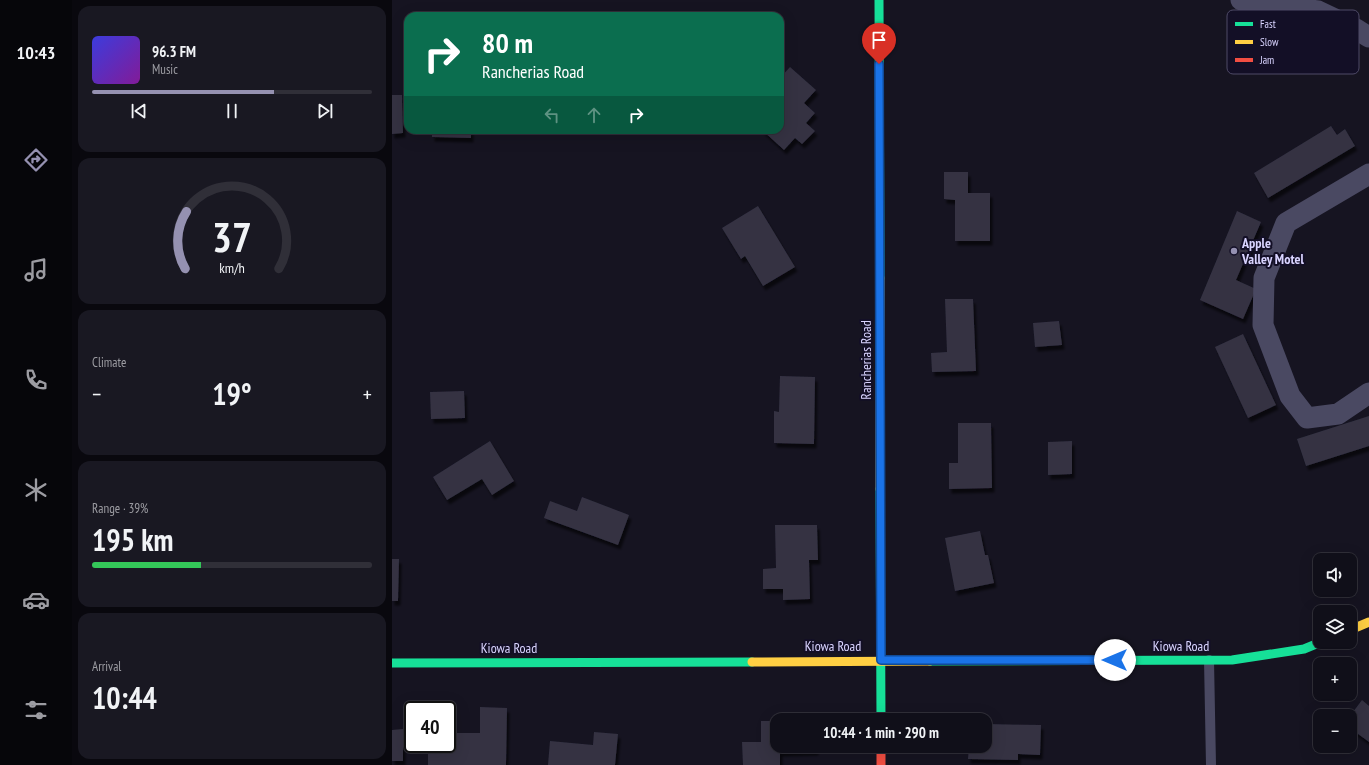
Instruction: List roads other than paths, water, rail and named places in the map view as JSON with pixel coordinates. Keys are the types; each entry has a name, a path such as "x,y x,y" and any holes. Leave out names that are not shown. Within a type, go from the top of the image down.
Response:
{"street":[{"name":"Rancherias Road","path":"879,0 881,713"},
{"path":"1241,0 1318,10"},
{"path":"1359,31 1369,37"},
{"path":"1369,174 1286,223 1264,278 1263,325 1290,396 1307,418 1338,414 1369,393"},
{"path":"1357,627 1369,622"},
{"name":"Kiowa Road","path":"392,663 881,660 1232,660 1304,649 1313,645"},
{"path":"881,753 881,765"}],"lane":[{"path":"1209,660 1211,765"}],"place":[{"name":"Apple Valley Motel","path":"1234,251"}]}
